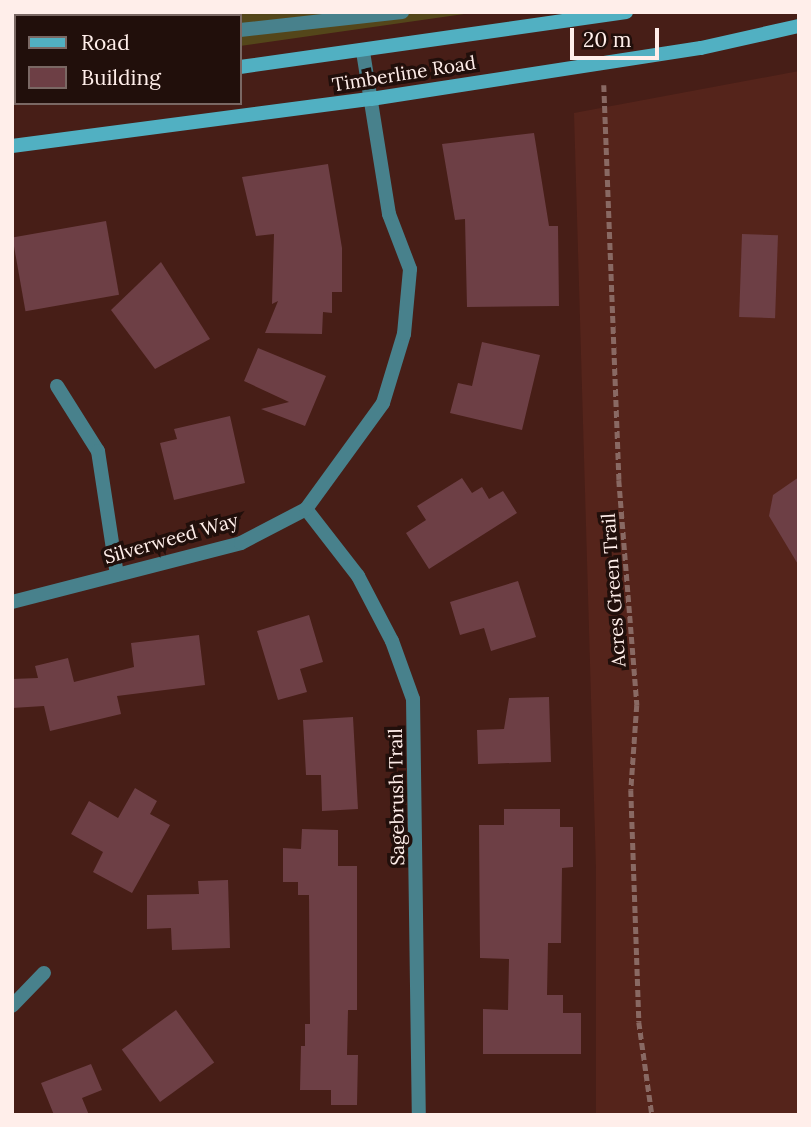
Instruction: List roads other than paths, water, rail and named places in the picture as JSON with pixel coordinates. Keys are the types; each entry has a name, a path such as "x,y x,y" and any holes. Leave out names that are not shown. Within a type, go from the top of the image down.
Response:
{"street":[{"path":"242,30 402,12"},
{"name":"Timberline Road","path":"242,67 626,12"},
{"name":"Timberline Road","path":"12,146 371,99 701,48 799,26"},
{"name":"Silverweed Way","path":"12,602 240,543 306,509 383,403 404,334 410,269 389,214 363,51"},
{"path":"57,386 98,451 117,575"},
{"name":"Sagebrush Trail","path":"306,509 358,576 392,641 413,699 419,1115"},
{"path":"12,1006 44,973"}]}
